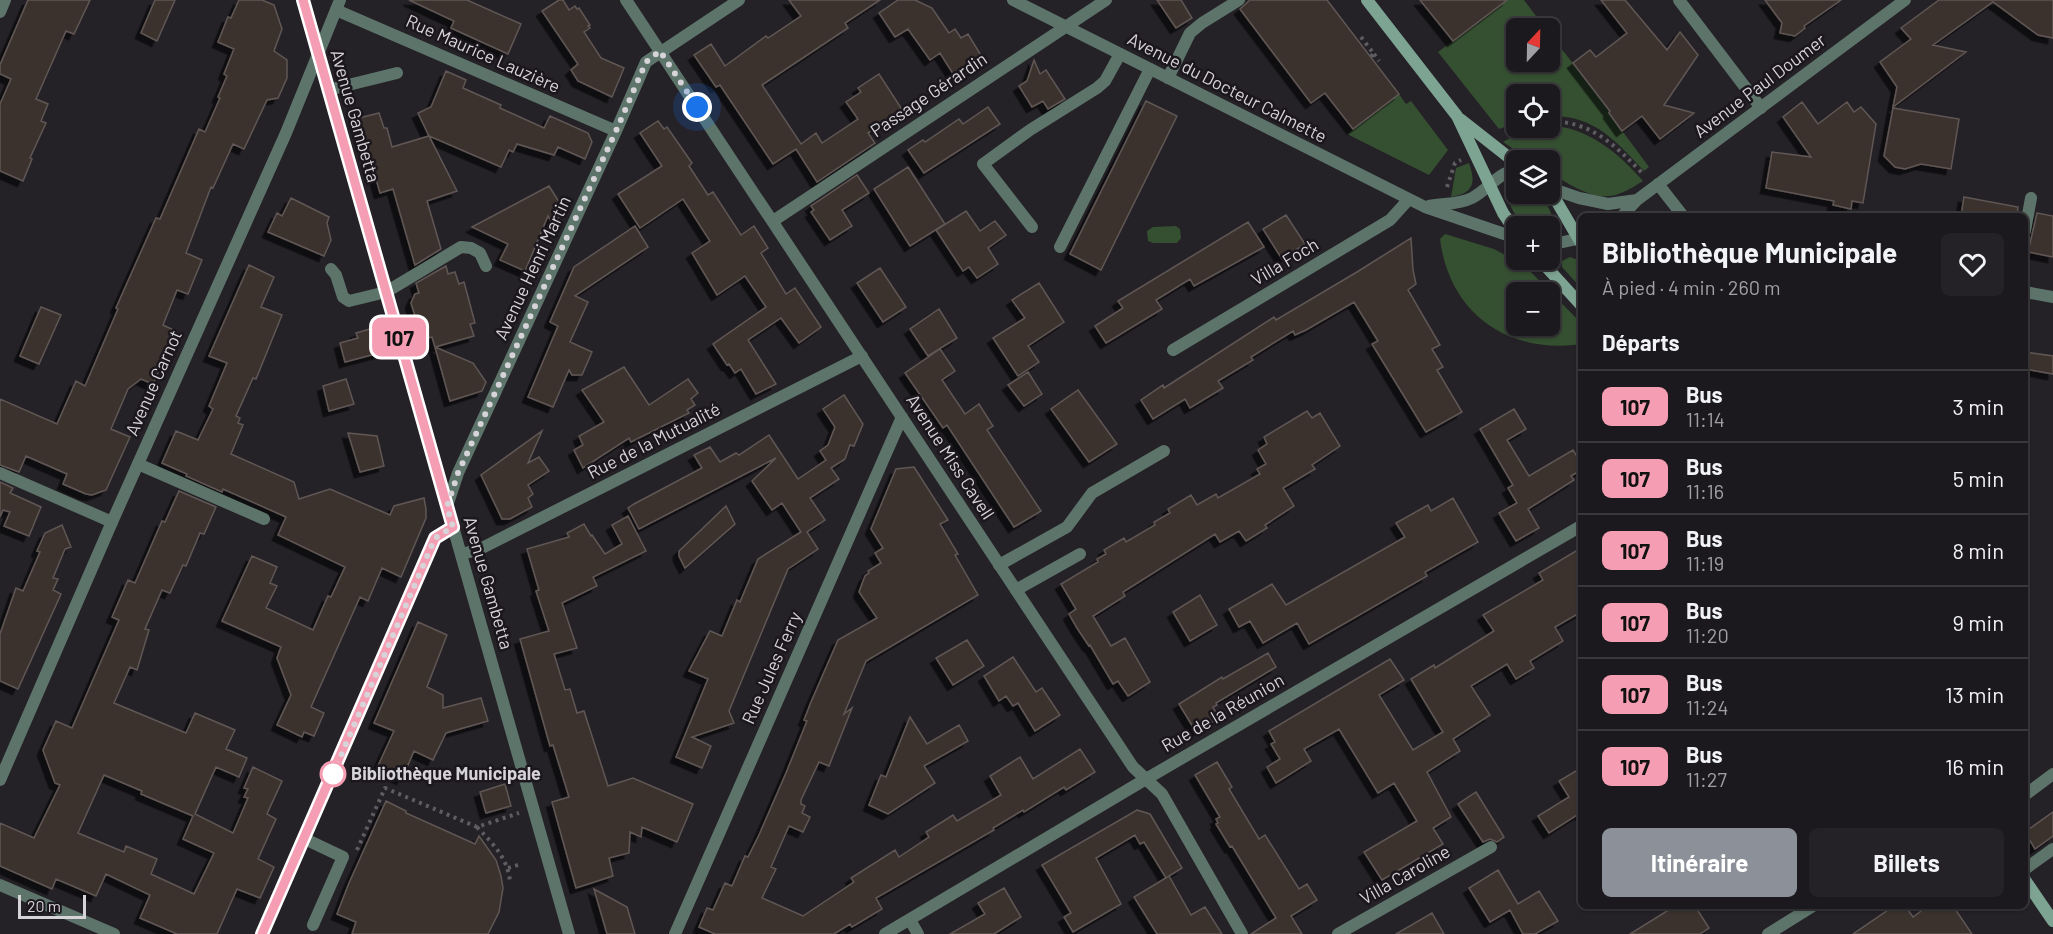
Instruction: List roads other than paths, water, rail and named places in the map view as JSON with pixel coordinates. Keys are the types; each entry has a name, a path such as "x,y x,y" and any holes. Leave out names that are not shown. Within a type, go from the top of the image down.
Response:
{"main road":[{"path":"1367,0 1457,116 1506,217"},
{"path":"1457,116 1506,156"},
{"path":"1559,204 1578,237"},
{"path":"1549,270 1578,302"},
{"path":"2028,884 2053,921"}],"street":[{"path":"0,12 5,0"},
{"name":"Avenue Gambetta","path":"303,0 569,934"},
{"name":"Avenue Miss Cavell","path":"626,0 1132,767 1162,794 1242,934"},
{"name":"Avenue Henri Martin","path":"447,507 458,473 646,62 739,0"},
{"name":"Avenue du Docteur Calmette","path":"1013,0 1425,207 1506,235"},
{"name":"Passage Gérardin","path":"773,221 1106,0"},
{"path":"1168,78 1190,33 1203,22 1239,0"},
{"path":"1679,0 1761,108"},
{"name":"Avenue Paul Doumer","path":"1625,213 1653,181 1761,108 1905,0"},
{"name":"Avenue Carnot","path":"0,780 112,522 281,144 338,5"},
{"name":"Rue Maurice Lauzière","path":"338,5 616,131"},
{"path":"1032,227 983,164 1030,130 1097,88 1105,81 1120,54"},
{"path":"1060,247 1150,69"},
{"path":"328,90 397,73"},
{"path":"1425,207 1458,203 1473,197 1506,172"},
{"path":"1653,181 1680,213"},
{"path":"1560,192 1608,204 1636,200"},
{"path":"2028,214 2031,198"},
{"name":"Villa Foch","path":"1173,350 1390,220 1409,199"},
{"path":"1560,243 1578,240"},
{"path":"330,269 336,274 343,297 349,301 386,292 461,247 480,252 486,266"},
{"path":"2028,293 2053,297"},
{"name":"Rue de la Mutualité","path":"461,554 478,550 862,356"},
{"name":"Rue Jules Ferry","path":"675,934 902,417"},
{"path":"999,565 1067,527 1092,493 1164,451"},
{"path":"138,464 264,519"},
{"path":"0,473 112,522"},
{"path":"262,934 435,538 453,527"},
{"name":"Rue de la Réunion","path":"885,934 1578,528"},
{"path":"1016,590 1080,554"},
{"path":"2028,793 2053,774"},
{"path":"305,839 343,857 313,924"},
{"name":"Villa Caroline","path":"1338,934 1491,847"},
{"path":"2028,867 2053,849"},
{"path":"0,885 114,934"},
{"path":"1768,934 1808,909"},
{"path":"910,920 918,934"}],"place":[{"name":"Bibliothèque Municipale","path":"333,774"}]}
